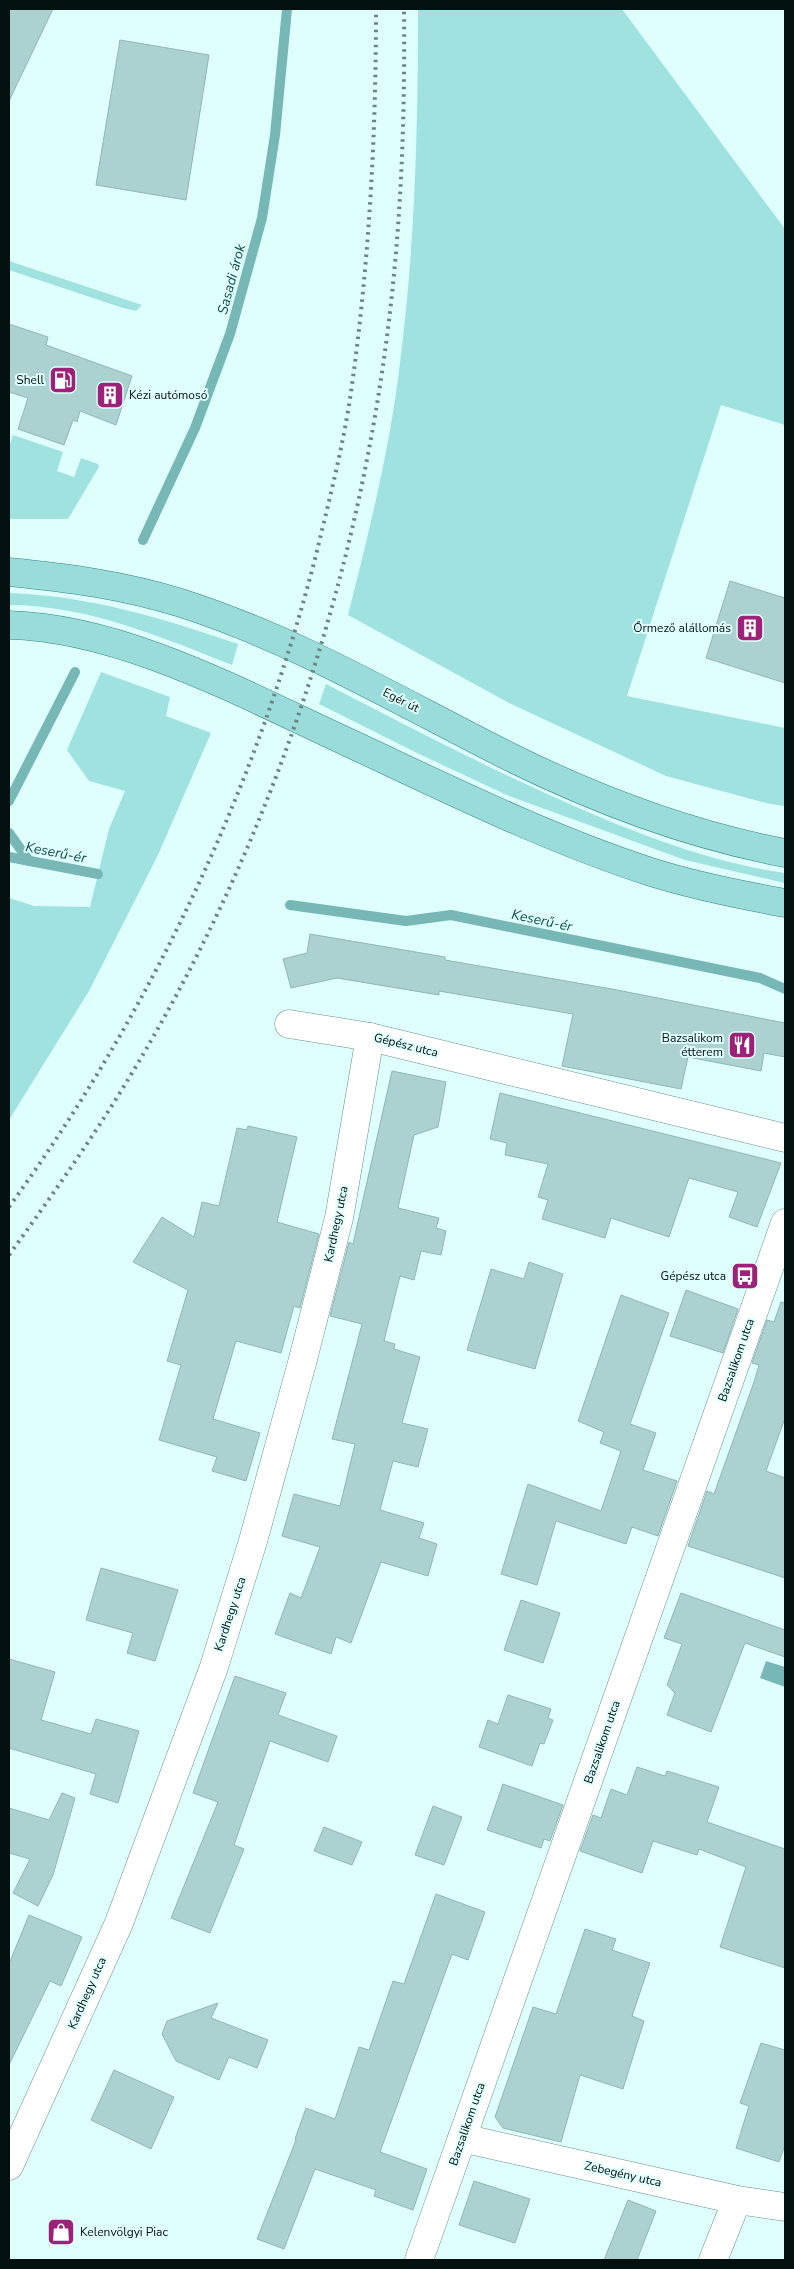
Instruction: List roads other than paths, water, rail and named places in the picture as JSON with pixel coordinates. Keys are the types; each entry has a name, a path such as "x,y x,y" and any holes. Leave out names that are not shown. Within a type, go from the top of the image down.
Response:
{"main road":[{"name":"Egér út","path":"9,572 106,583 181,603 240,624 338,668 512,758 635,812 723,840 785,853"},
{"path":"9,625 59,630 111,642 212,679 480,803 565,840 652,872 734,893 785,903"}],"street":[{"name":"Gépész utca","path":"288,1024 370,1036 785,1138"},
{"name":"Kardhegy utca","path":"9,2166 119,1922 214,1667 254,1541 339,1218 370,1036"},
{"name":"Bazsalikom utca","path":"419,2260 785,1224"},
{"name":"Zebegény utca","path":"462,2138 737,2200 784,2205"},
{"path":"713,2260 737,2200"}],"waterway":[{"name":"Sasadi árok","path":"143,540 195,428 230,334 262,218 275,135 287,9"},
{"name":"Sasadi árok","path":"9,801 75,672"},
{"name":"Sasadi árok","path":"9,833 29,861"},
{"name":"Keserű-ér","path":"9,857 98,874"},
{"name":"Keserű-ér","path":"290,905 406,921 451,915 760,978 785,989"}],"railway":[{"path":"9,1207 60,1132 108,1055 153,976 193,895 230,812 263,728 291,642 331,494 351,392 367,249 375,105 376,9"},
{"path":"9,1255 101,1123 180,989 226,896 266,801 302,704 332,606 357,506 377,405 391,303 398,230 403,119 404,9"}],"place":[{"name":"Shell","path":"63,380"},
{"name":"Kézi autómosó","path":"110,395"},
{"name":"Őrmező alállomás","path":"750,628"},
{"name":"Bazsalikom étterem","path":"742,1045"},
{"name":"Gépész utca","path":"745,1276"},
{"name":"Kelenvölgyi Piac","path":"61,2232"}]}
